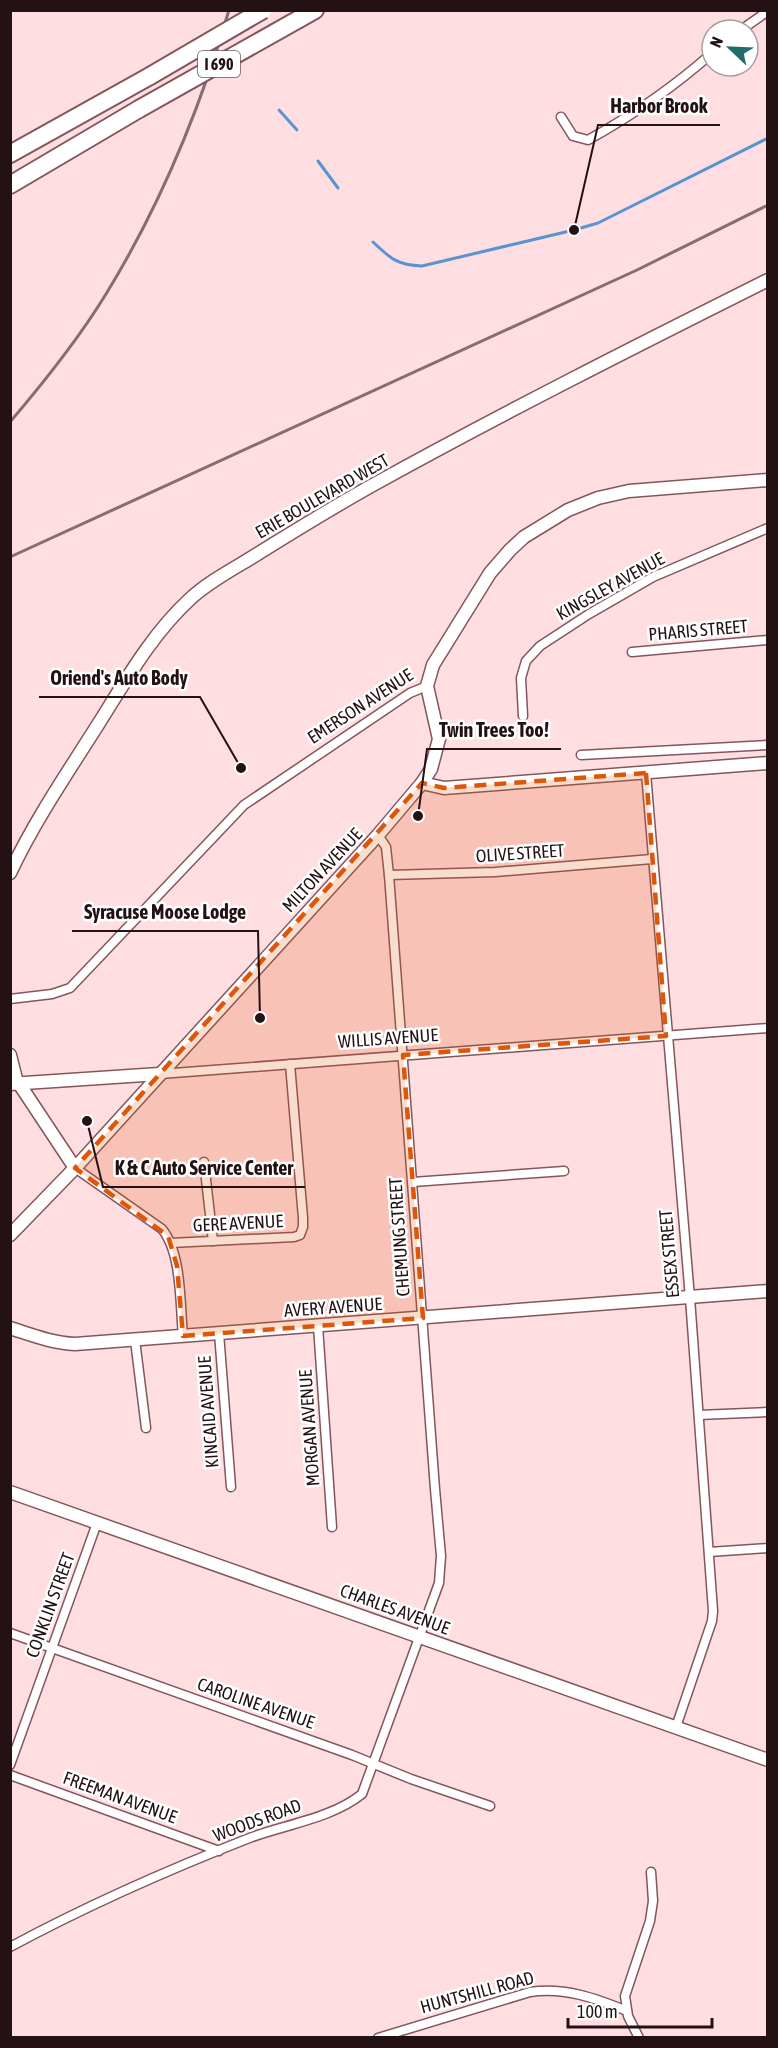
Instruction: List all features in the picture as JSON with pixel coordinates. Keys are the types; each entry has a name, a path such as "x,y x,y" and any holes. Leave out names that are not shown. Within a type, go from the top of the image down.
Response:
{"highway":[{"name":"I 690","path":"10,154 263,10"},
{"name":"I 690","path":"10,185 315,10"}],"street":[{"path":"561,117 573,136 588,140 682,80 700,64"},
{"name":"ERIE BOULEVARD WEST","path":"10,873 57,788 138,661 167,622 191,598 228,572 329,510 422,458 610,359 768,280"},
{"name":"EMERSON AVENUE","path":"10,999 52,994 70,988 244,805 406,696 427,686 433,665 490,573 524,537 562,514 598,498 629,491 768,480"},
{"name":"KINGSLEY AVENUE","path":"523,716 521,678 526,661 540,646 653,577 768,528"},
{"name":"PHARIS STREET","path":"632,652 768,640"},
{"path":"427,686 439,739 430,769 422,783 444,788 768,763"},
{"path":"581,755 768,745"},
{"name":"ESSEX STREET","path":"646,773 666,1036 690,1298 712,1621 676,1727"},
{"name":"MILTON AVENUE","path":"10,1235 75,1168 378,836 422,783"},
{"name":"CHEMUNG STREET","path":"378,836 386,847 389,875 441,1556 439,1583 419,1636"},
{"name":"OLIVE STREET","path":"389,875 495,872 652,859"},
{"name":"WILLIS AVENUE","path":"15,1084 768,1028"},
{"path":"10,1054 16,1079 15,1084 75,1168 162,1229 171,1243"},
{"name":"GERE AVENUE","path":"183,1336 177,1266 171,1243 300,1235 303,1227 290,1064"},
{"path":"204,1162 213,1241"},
{"path":"413,1182 564,1171"},
{"name":"AVERY AVENUE","path":"10,1328 62,1344 768,1292"},
{"name":"MORGAN AVENUE","path":"318,1326 332,1527"},
{"name":"KINCAID AVENUE","path":"219,1333 231,1487"},
{"path":"135,1340 146,1428"},
{"path":"699,1415 768,1412"},
{"name":"CHARLES AVENUE","path":"10,1492 768,1760"},
{"name":"CONKLIN STREET","path":"10,1766 97,1522"},
{"path":"709,1552 768,1548"},
{"name":"CAROLINE AVENUE","path":"10,1633 490,1806"},
{"name":"WOODS ROAD","path":"10,1947 156,1876 354,1801 362,1794 375,1765 419,1636"},
{"name":"FREEMAN AVENUE","path":"10,1775 219,1851"},
{"path":"639,2037 627,2011 625,1996 650,1922 651,1872"},
{"name":"HUNTSHILL ROAD","path":"378,2037 530,1992 544,1990 564,1991 596,1998 627,2011"}],"highlighted area":[{"path":"646,773 666,1036 403,1055 423,1318 183,1336 177,1266 168,1236 75,1168 422,783 444,788"}],"waterway":[{"path":"279,110 297,130"},
{"path":"373,242 395,260 422,266 574,230 598,223 768,138"},
{"path":"318,161 338,188"}],"railway":[{"path":"10,422 84,328 126,261 161,192 192,120 229,10"},
{"path":"10,557 637,270 768,205"}],"place":[{"name":"Harbor Brook","path":"574,230"},
{"name":"Oriend's Auto Body","path":"241,768"},
{"name":"Twin Trees Too!","path":"418,816"},
{"name":"Syracuse Moose Lodge","path":"260,1018"},
{"name":"K & C Auto Service Center","path":"87,1121"}]}
